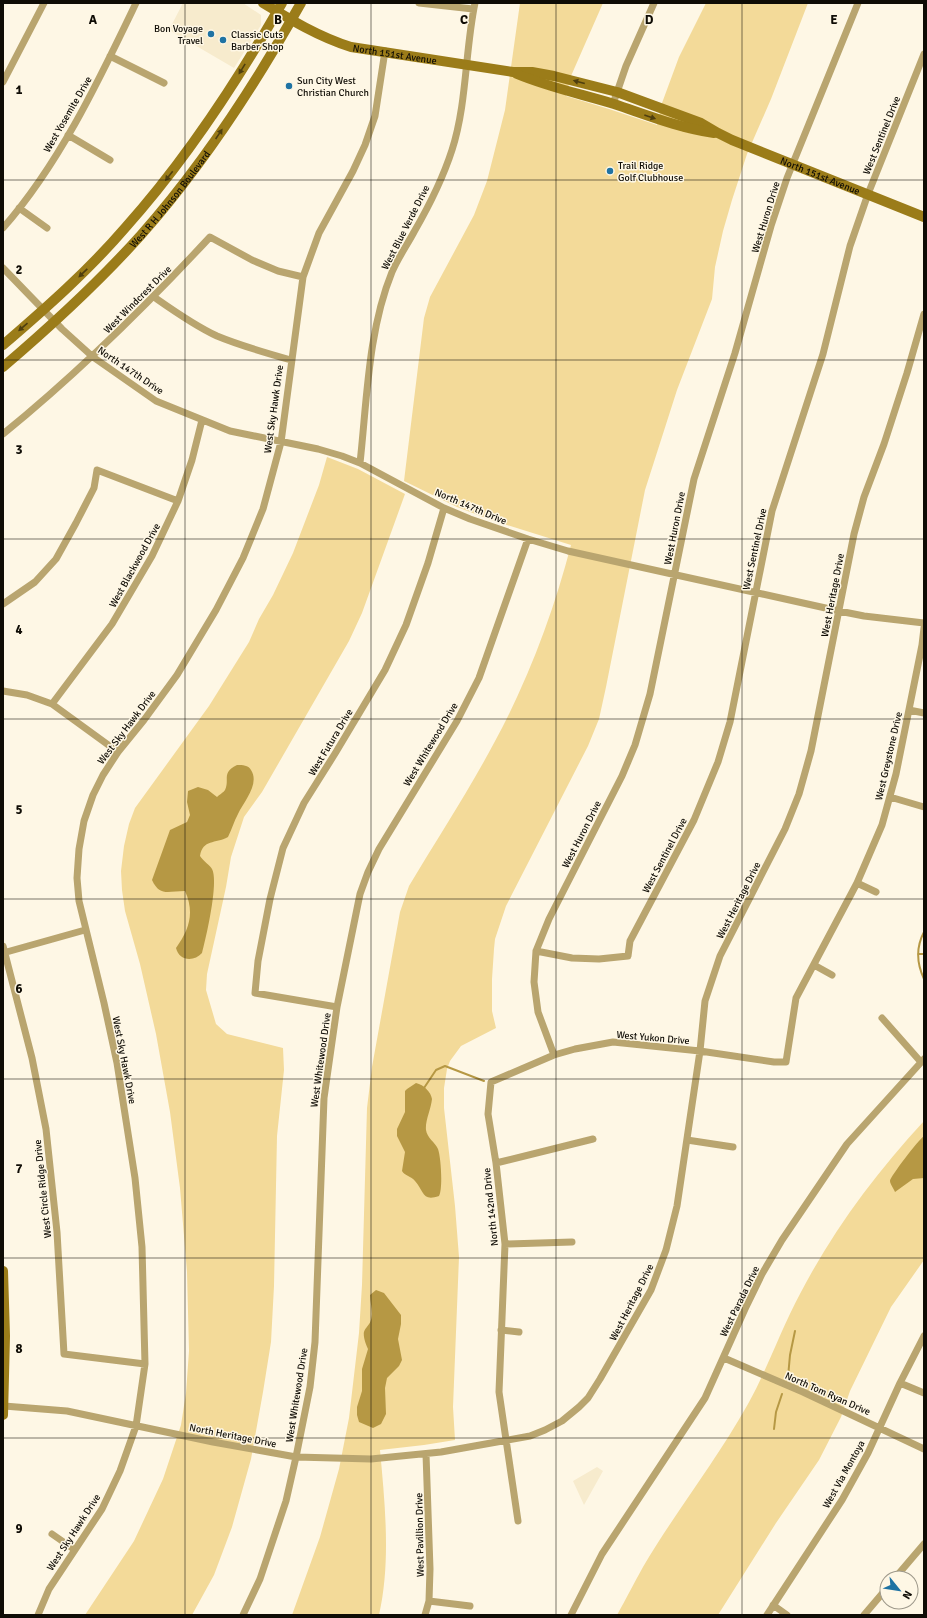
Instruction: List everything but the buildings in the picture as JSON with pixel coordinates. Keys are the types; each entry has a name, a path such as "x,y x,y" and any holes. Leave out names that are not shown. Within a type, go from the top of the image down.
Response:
{"street":[{"path":"3,82 44,3"},
{"name":"West Yosemite Drive","path":"3,228 36,185 68,135 136,3"},
{"name":"North 151st Avenue","path":"263,3 336,42 350,46 513,72 532,72 617,92 694,120 718,133 792,165 924,217"},
{"name":"West R H Johnson Boulevard","path":"3,367 50,315 170,174 210,120 284,13 301,3"},
{"path":"419,3 474,6"},
{"path":"613,104 641,30 654,3"},
{"name":"West Huron Drive","path":"554,1055 538,1012 534,982 536,951 549,919 622,776 635,745 650,694 694,479 735,353 771,226 792,165 858,3"},
{"name":"West Blue Verde Drive","path":"360,463 372,351 381,304 392,271 432,200 452,150 458,124 474,6"},
{"name":"West R H Johnson Boulevard","path":"3,345 50,315 123,254 177,190 223,128 284,13"},
{"name":"West Sky Hawk Drive","path":"38,1615 49,1588 102,1509 120,1471 136,1426 145,1364 143,1263 135,1178 117,1063 79,901 77,878 79,849 84,821 93,795 103,775 118,752 177,675 216,610 243,558 263,509 281,442 303,277 319,233 354,171 365,146 375,116 385,51"},
{"name":"West Sentinel Drive","path":"536,951 572,958 599,959 628,956 630,941 694,820 718,762 730,722 772,511 823,354 850,246 868,194 924,54"},
{"path":"110,56 164,83"},
{"name":"North 151st Avenue","path":"513,72 533,81 613,104 693,130 718,133"},
{"path":"68,135 110,160"},
{"path":"19,208 47,228"},
{"name":"West Windcrest Drive","path":"3,434 93,357 154,297 210,237 252,260 278,271 303,277"},
{"name":"North 147th Drive","path":"3,268 93,357 156,401 230,431 318,449 360,463 444,508 528,539 568,550 839,611 864,616 924,623"},
{"path":"154,297 181,316 217,336 291,360"},
{"name":"West Heritage Drive","path":"507,1441 537,1434 553,1426 579,1407 595,1388 645,1301 660,1270 672,1228 687,1140 700,1051 705,1001 720,956 785,829 799,794 811,751 854,534 864,497 900,395 924,314"},
{"name":"West Blackwood Drive","path":"52,704 112,624 152,556 178,501 192,460 202,420"},
{"path":"3,604 35,582 56,559 94,488 97,470 178,501"},
{"name":"West Futura Drive","path":"337,1007 255,993 258,961 270,899 282,848 304,803 385,670 406,625 428,563 444,508"},
{"name":"West Whitewood Drive","path":"243,1615 260,1579 281,1515 296,1457 310,1387 315,1342 324,1098 337,1007 360,894 379,849 457,720 479,678 528,539"},
{"name":"West Greystone Drive","path":"700,1051 774,1062 786,1062 796,998 857,883 882,825 896,774 922,645 924,628"},
{"path":"3,691 27,695 52,704 118,752"},
{"path":"909,710 924,713"},
{"path":"890,797 924,807"},
{"path":"857,883 876,892"},
{"path":"4,950 85,930"},
{"name":"West Circle Ridge Drive","path":"4,950 32,1058 46,1128 57,1232 64,1354 145,1364"},
{"path":"814,965 832,975"},
{"name":"West Parada Drive","path":"571,1615 602,1554 706,1398 762,1274 803,1208 847,1144 922,1060 882,1018"},
{"name":"West Yukon Drive","path":"491,1082 554,1055 575,1049 613,1042 700,1051"},
{"name":"North 142nd Drive","path":"491,1082 488,1114 496,1163 505,1244 499,1392 518,1521"},
{"path":"496,1163 593,1138"},
{"path":"687,1140 733,1147"},
{"path":"505,1244 572,1242"},
{"path":"3,1271 5,1336 3,1415"},
{"path":"501,1330 519,1332"},
{"name":"West Via Montoya","path":"767,1615 842,1500 868,1453 900,1383 924,1336"},
{"name":"North Tom Ryan Drive","path":"724,1358 924,1448"},
{"path":"900,1383 924,1393"},
{"name":"North Heritage Drive","path":"3,1406 67,1411 253,1450 296,1457 372,1459 426,1454 507,1441"},
{"name":"West Pavillion Drive","path":"425,1615 429,1601 430,1541 426,1454"},
{"path":"52,1534 75,1550"},
{"path":"902,1570 924,1544"},
{"path":"864,1615 879,1597"},
{"path":"429,1601 470,1606"},
{"path":"773,1605 787,1615"}],"shaded area":[{"path":"183,3 243,3 261,15 261,25 234,68 169,30"},
{"path":"520,3 603,3 571,76 566,96 657,125 662,103 679,57 706,3 808,3 771,99 747,154 723,231 715,267 712,299 677,390 645,490 599,719 588,746 506,906 495,939 492,979 492,1011 496,1028 461,1046 450,1061 447,1069 444,1088 444,1108 459,1257 453,1407 455,1440 380,1450 385,1512 386,1554 383,1595 379,1615 292,1615 320,1537 339,1469 349,1418 359,1333 362,1285 367,1108 372,1067 400,912 409,886 474,779 518,696 548,621 571,545 494,521 457,507 404,481 424,318 430,297 474,215 487,181 505,110"},
{"path":"327,457 358,469 405,494 362,613 349,641 262,792 244,817 231,857 207,974 206,990 216,1024 227,1034 283,1048 284,1070 277,1136 274,1286 271,1342 251,1459 232,1527 214,1575 192,1615 85,1615 134,1541 163,1479 181,1425 186,1393 189,1351 187,1272 180,1188 170,1112 156,1034 140,964 125,911 121,871 124,846 129,824 135,808 209,706 249,642 259,619 273,595 293,553 319,485"},
{"path":"237,765 243,765 250,768 254,781 228,837 207,844 202,851 200,856 211,867 214,876 213,897 209,923 202,953 195,958 183,958 180,956 176,948 184,935 189,921 190,907 185,891 161,891 152,880 170,830 187,822 190,815 187,802 188,791 198,787 208,790 217,797 225,790 227,774"},
{"path":"416,1083 427,1089 432,1099 426,1123 426,1130 438,1149 440,1159 441,1187 439,1196 429,1198 426,1197 412,1178 402,1171 405,1152 397,1136 397,1129 405,1112 405,1091"},
{"path":"924,1121 924,1260 891,1307 850,1391 841,1417 819,1460 776,1523 718,1615 617,1615 656,1546 723,1446 748,1404 762,1377 794,1306 827,1246 873,1181"},
{"path":"924,1136 924,1178 913,1179 895,1192 890,1182 891,1178"},
{"path":"376,1290 384,1293 401,1315 398,1339 402,1360 399,1366 387,1378 385,1388 386,1414 381,1424 373,1428 359,1422 357,1407 362,1391 362,1369 368,1349 364,1332 371,1320 372,1314 370,1295"},
{"path":"597,1467 603,1471 584,1505 573,1481"}],"waterway":[{"path":"924,932 921,938 918,956 924,979"},
{"path":"918,954 924,954"},
{"path":"424,1088 436,1070 445,1066 484,1081"},
{"path":"788,1377 790,1355 795,1331"},
{"path":"774,1429 776,1412 782,1394"}],"place":[{"name":"Bon Voyage Travel","path":"211,34"},
{"name":"Classic Cuts Barber Shop","path":"223,40"},
{"name":"Sun City West Christian Church","path":"289,86"},
{"name":"Trail Ridge Golf Clubhouse","path":"610,171"}]}
